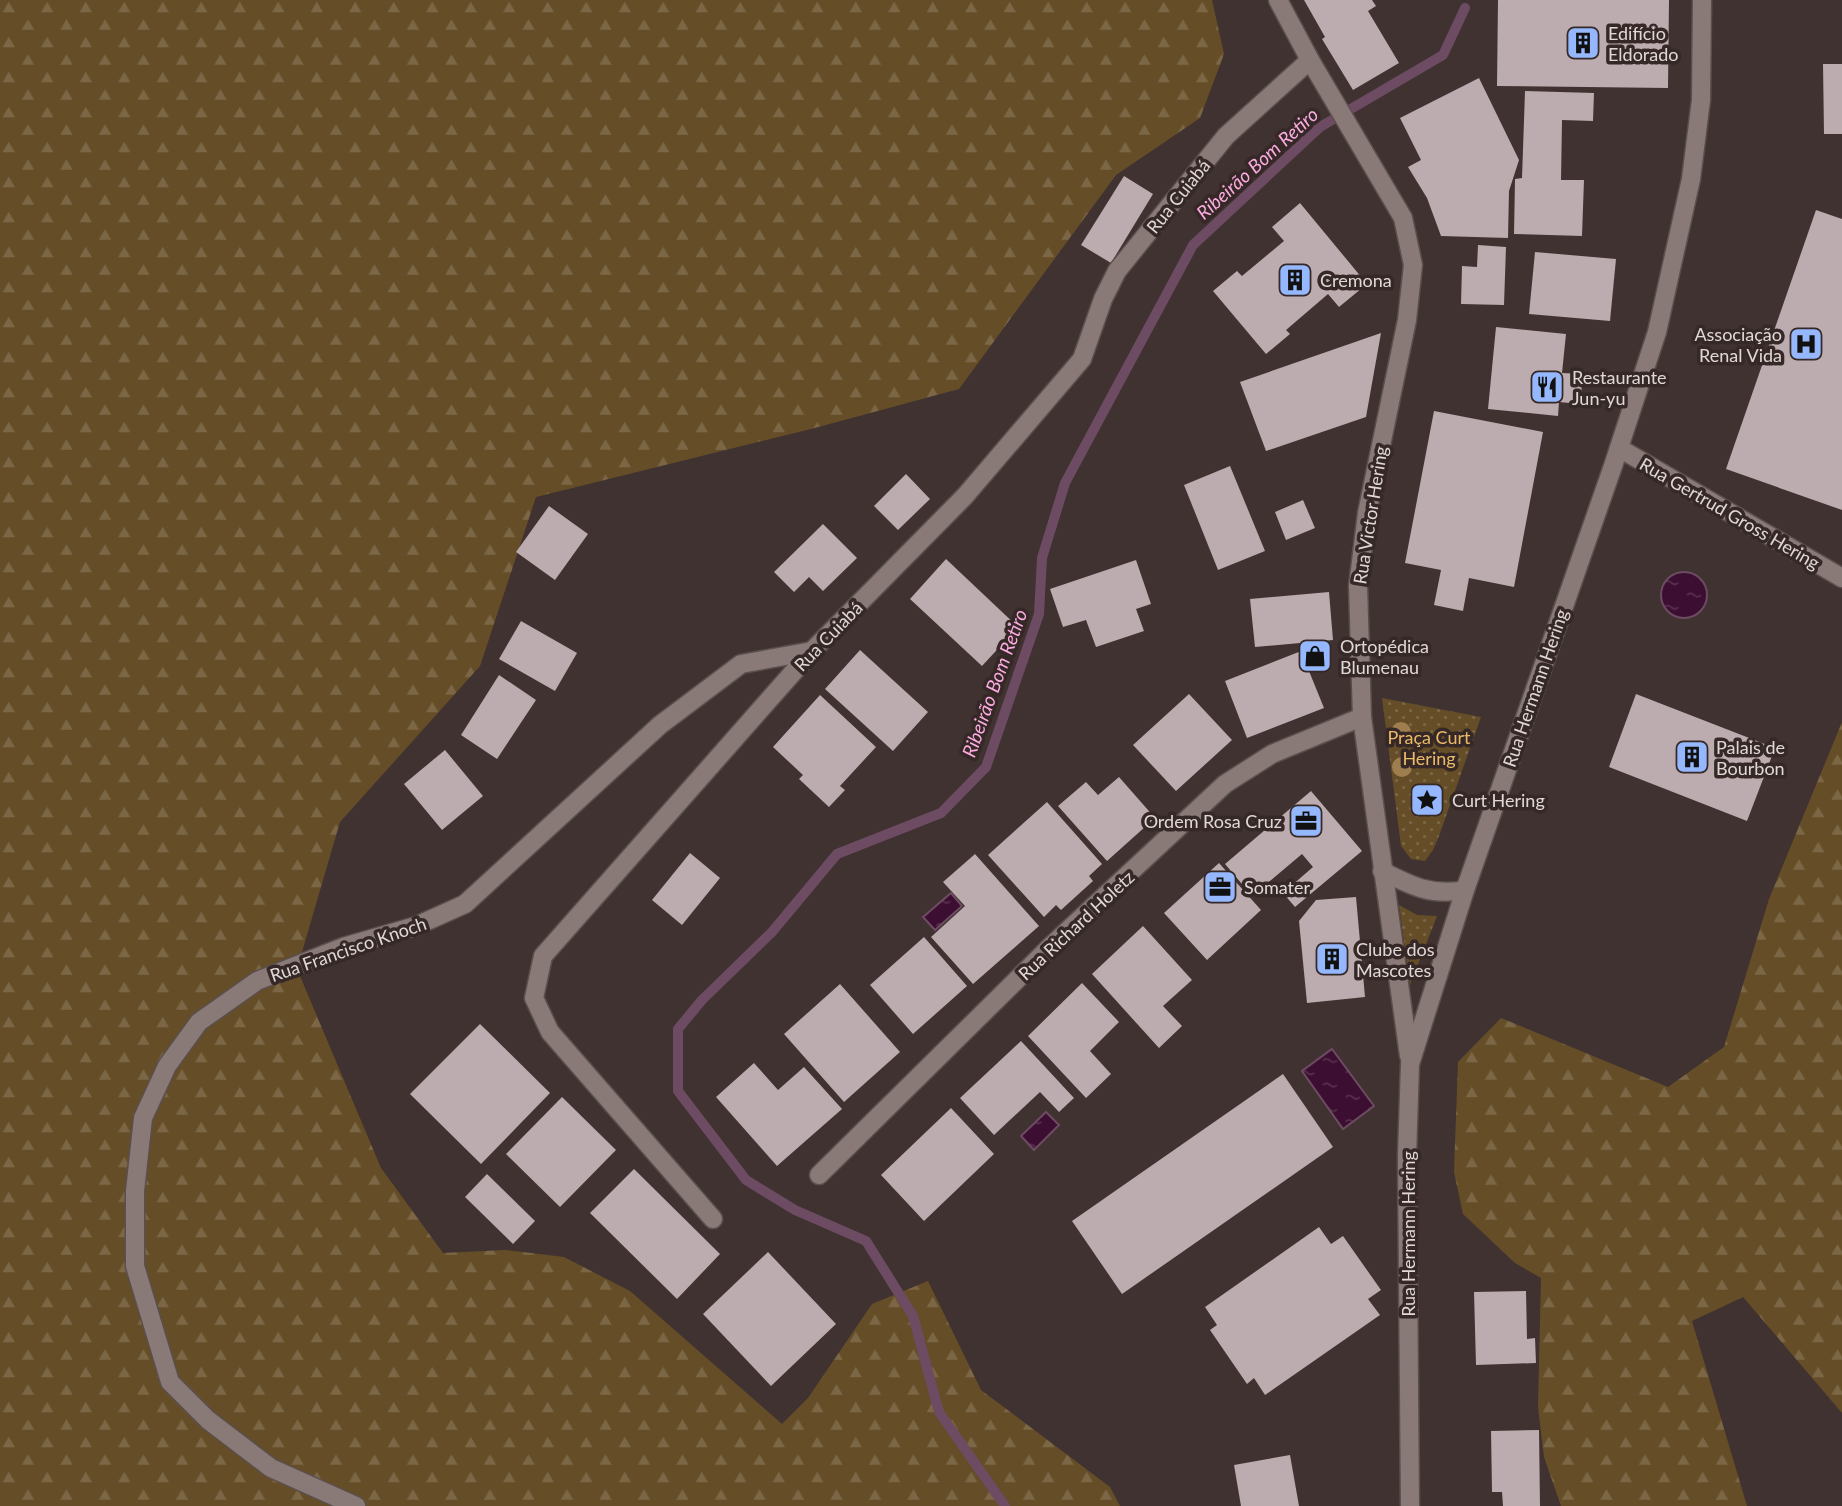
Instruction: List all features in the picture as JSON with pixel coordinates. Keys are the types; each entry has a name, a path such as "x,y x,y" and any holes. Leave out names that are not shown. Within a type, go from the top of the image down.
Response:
{"street":[{"name":"Rua Victor Hering","path":"1278,0 1333,101 1403,218 1413,265 1407,320 1367,513 1358,586 1362,717 1410,1064"},
{"name":"Rua Hermann Hering","path":"1410,1506 1407,1156 1410,1064 1465,890 1657,332 1689,188 1701,100 1702,0"},
{"name":"Rua Cuiabá","path":"713,1219 550,1032 534,998 543,956 812,651 965,496 1082,359 1103,299 1117,271 1226,136 1310,60"},
{"name":"Rua Gertrud Gross Hering","path":"1619,448 1842,578"},
{"name":"Rua Francisco Knoch","path":"356,1506 271,1468 208,1420 170,1382 135,1266 135,1191 143,1118 167,1066 199,1022 257,981 343,947 416,926 465,904 660,725 741,664 812,651"},
{"name":"Rua Richard Holetz","path":"819,1175 1052,945 1226,784 1272,754 1362,717"},
{"path":"1382,872 1427,892 1465,890"}],"green space":[{"path":"0,0 1212,0 1224,54 1200,118 1116,175 959,389 811,429 536,497 480,666 340,822 297,969 381,1168 443,1253 505,1250 564,1257 630,1291 782,1424 808,1398 872,1304 928,1281 981,1390 1110,1487 1120,1506 0,1506"},
{"name":"Praça Curt Hering","path":"1382,698 1481,717 1439,836 1425,861 1411,859 1401,846"},
{"path":"1842,722 1842,1413 1743,1297 1692,1321 1747,1506 1561,1506 1544,1457 1538,1407 1541,1278 1515,1263 1463,1214 1454,1172 1458,1062 1501,1018 1668,1087 1724,1047 1769,899"},
{"path":"1399,905 1417,915 1437,916 1410,985"}],"water":[{"path":"1684,572 1700,579 1707,595 1700,611 1684,618 1668,611 1661,595 1668,579"},
{"path":"951,893 962,906 935,930 923,917"},
{"path":"1332,1049 1374,1106 1343,1129 1302,1071"},
{"path":"1046,1112 1059,1125 1034,1150 1021,1136"}],"building":[{"path":"1304,0 1372,0 1376,6 1368,11 1399,63 1353,90 1322,39 1325,37"},
{"name":"Edifício Eldorado","path":"1498,0 1669,0 1668,88 1497,86"},
{"path":"1823,64 1842,64 1842,134 1824,134"},
{"path":"1479,78 1519,160 1509,191 1508,238 1441,236 1427,198 1408,167 1421,160 1400,118"},
{"path":"1525,91 1594,93 1593,121 1562,120 1561,180 1584,180 1582,236 1514,234 1515,179 1522,178"},
{"path":"1124,176 1153,194 1111,263 1081,245"},
{"name":"Cremona","path":"1300,203 1367,284 1339,307 1328,294 1286,330 1290,334 1266,354 1213,291 1237,271 1242,276 1284,241 1272,227"},
{"name":"Associação Renal Vida","path":"1816,210 1842,219 1842,510 1726,469"},
{"path":"1478,245 1506,247 1504,305 1461,304 1462,266 1477,267"},
{"path":"1535,252 1616,259 1610,321 1529,314"},
{"path":"1496,327 1566,334 1562,373 1583,374 1580,404 1559,402 1558,416 1488,409"},
{"path":"1381,333 1366,417 1266,451 1240,382"},
{"path":"1434,411 1543,432 1514,587 1469,578 1463,611 1434,605 1441,570 1405,563"},
{"path":"1230,466 1265,551 1218,570 1184,485"},
{"path":"906,474 930,499 898,530 874,506"},
{"path":"1303,500 1315,528 1286,540 1275,512"},
{"path":"549,506 588,534 555,580 516,552"},
{"path":"823,524 857,558 823,591 809,577 794,592 774,572"},
{"path":"946,559 1018,627 982,666 910,599"},
{"path":"1136,560 1151,604 1136,609 1144,631 1096,647 1086,620 1063,627 1050,589"},
{"path":"1329,592 1333,640 1255,647 1250,599"},
{"path":"521,621 577,653 555,691 499,659"},
{"path":"1319,644 1327,665 1309,671 1324,708 1247,738 1225,681"},
{"path":"860,650 928,712 893,751 825,689"},
{"path":"499,675 536,700 497,759 461,735"},
{"path":"1189,694 1232,740 1176,791 1133,745"},
{"name":"Palais de Bourbon","path":"1636,694 1775,748 1747,821 1609,767"},
{"path":"820,695 876,747 840,786 845,790 829,807 799,779 803,775 773,747"},
{"path":"445,750 483,796 442,830 404,784"},
{"path":"1119,777 1155,818 1107,861 1058,806 1086,782 1098,795"},
{"name":"Ordem Rosa Cruz","path":"1311,791 1362,851 1295,907 1283,893 1313,867 1302,854 1252,896 1225,864"},
{"path":"1047,802 1102,864 1089,876 1093,881 1061,910 1056,905 1044,917 988,855"},
{"path":"690,853 720,878 682,925 652,900"},
{"path":"975,854 1039,926 973,984 931,937 965,906 943,882"},
{"path":"1219,863 1261,910 1207,960 1164,913"},
{"name":"Clube dos Mascotes","path":"1356,897 1365,997 1307,1003 1299,921 1316,900"},
{"path":"1143,926 1192,980 1163,1006 1182,1026 1159,1048 1092,974"},
{"path":"924,937 967,986 913,1034 870,985"},
{"path":"1082,983 1119,1022 1090,1051 1111,1074 1086,1098 1028,1036"},
{"path":"840,984 900,1052 844,1102 784,1034"},
{"path":"480,1024 550,1093 481,1164 410,1094"},
{"path":"1021,1041 1074,1098 1059,1112 1040,1092 994,1135 960,1098"},
{"path":"754,1063 778,1090 804,1067 842,1109 777,1166 716,1097"},
{"path":"1283,1074 1333,1147 1122,1294 1072,1221"},
{"path":"562,1097 616,1150 560,1207 506,1154"},
{"path":"951,1108 994,1154 924,1221 881,1175"},
{"path":"634,1169 720,1254 677,1299 590,1213"},
{"path":"487,1174 535,1221 513,1244 465,1197"},
{"path":"1319,1227 1331,1244 1343,1236 1381,1290 1368,1299 1380,1315 1265,1395 1254,1378 1247,1384 1210,1330 1217,1325 1205,1307"},
{"path":"768,1252 836,1324 771,1386 703,1314"},
{"path":"1526,1291 1527,1339 1535,1338 1536,1363 1476,1365 1474,1292"},
{"path":"1539,1430 1540,1506 1503,1506 1502,1492 1492,1492 1491,1431"},
{"path":"1290,1455 1299,1506 1241,1506 1234,1465"}],"waterway":[{"name":"Ribeirão Bom Retiro","path":"1005,1506 939,1412 913,1316 866,1241 795,1210 746,1180 678,1091 678,1029 702,1000 772,932 837,854 941,813 986,767 1039,614 1042,558 1065,483 1193,245 1320,127 1443,55 1465,8"}],"place":[{"name":"Edifício Eldorado","path":"1583,43"},
{"name":"Cremona","path":"1295,280"},
{"name":"Associação Renal Vida","path":"1806,344"},
{"name":"Restaurante Jun-yu","path":"1547,387"},
{"name":"Ortopédica Blumenau","path":"1315,656"},
{"name":"Palais de Bourbon","path":"1692,757"},
{"name":"Curt Hering","path":"1427,800"},
{"name":"Ordem Rosa Cruz","path":"1306,821"},
{"name":"Somater","path":"1220,887"},
{"name":"Clube dos Mascotes","path":"1332,959"}]}
